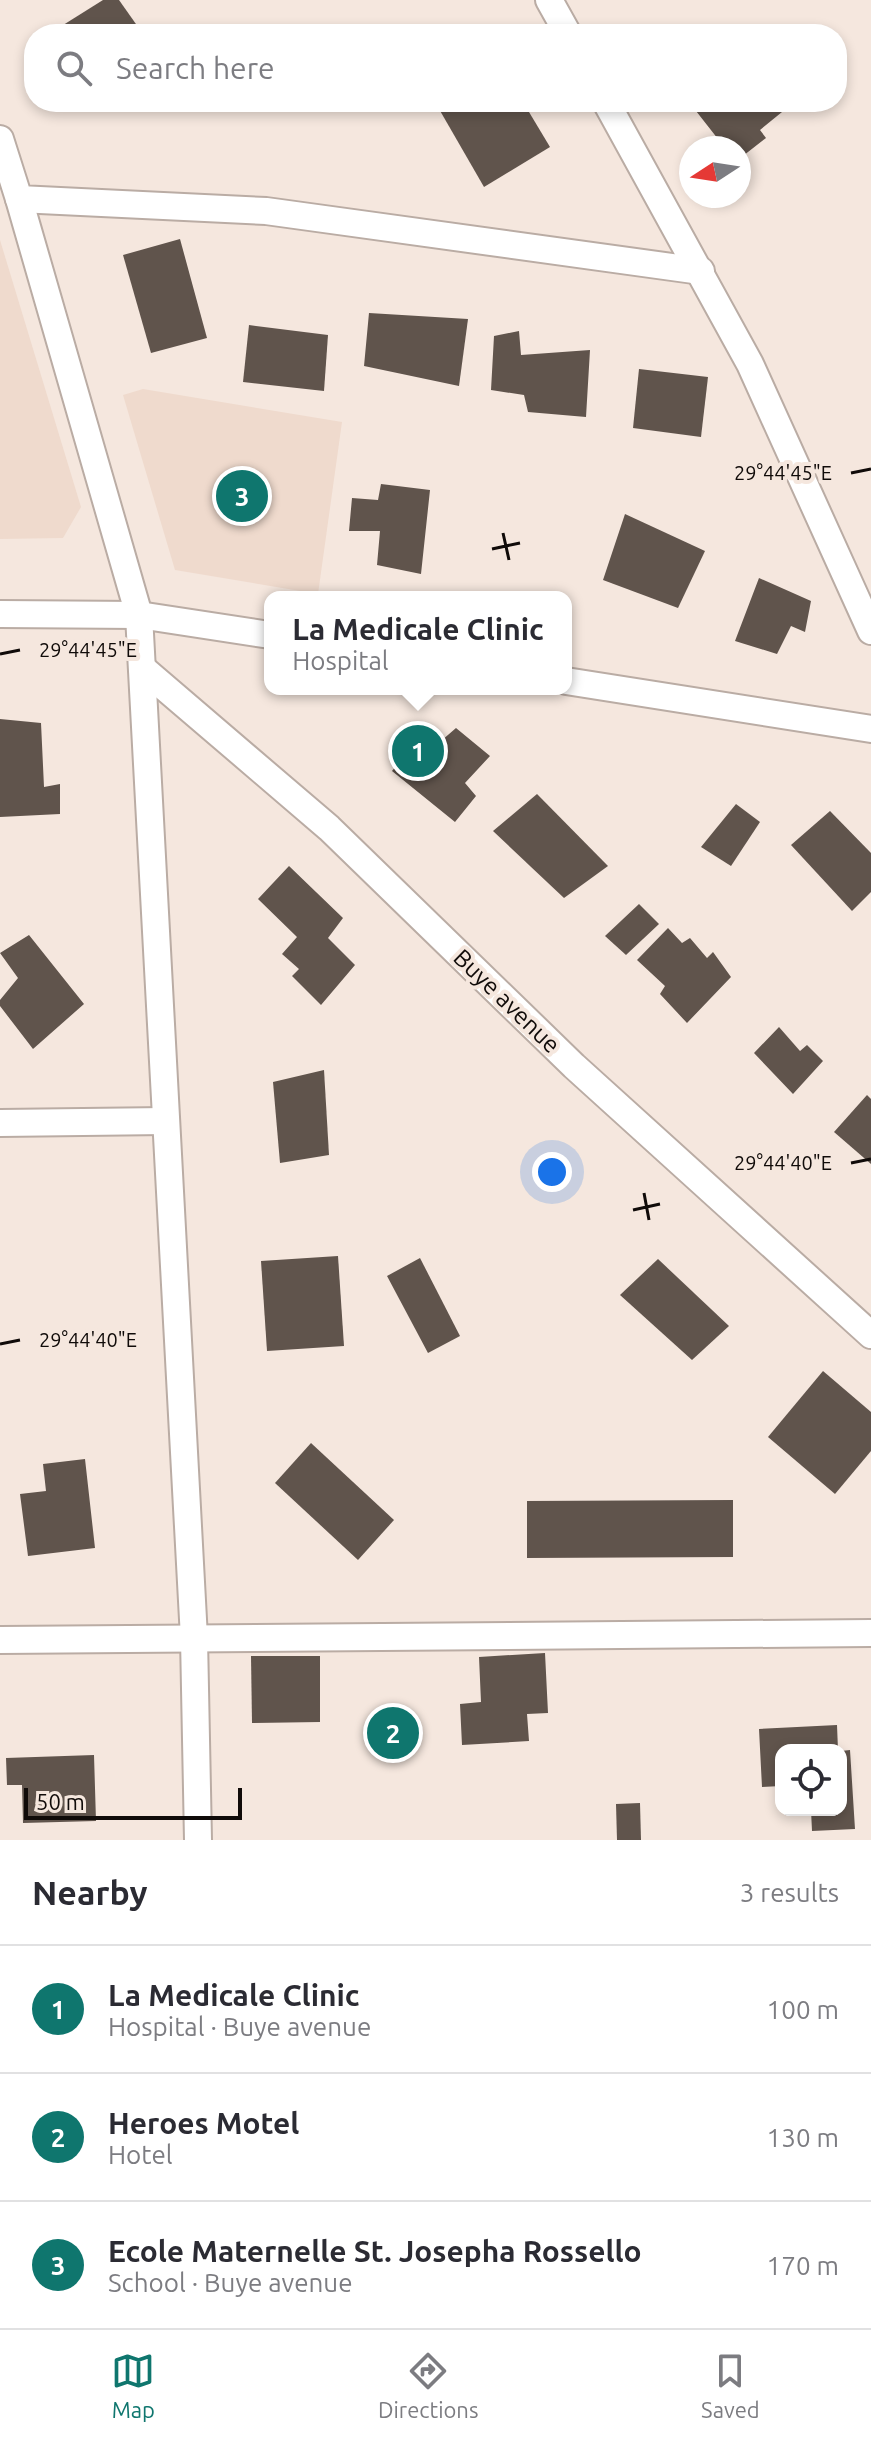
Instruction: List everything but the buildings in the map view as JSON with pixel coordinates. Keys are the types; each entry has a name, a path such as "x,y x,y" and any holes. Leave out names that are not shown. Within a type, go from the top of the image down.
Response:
{"street":[{"path":"549,0 562,24"},
{"path":"612,112 750,364 871,631"},
{"path":"0,139 139,615 194,1638 198,1840"},
{"path":"19,199 266,211 701,271"},
{"path":"0,614 139,615 264,634"},
{"name":"Buye avenue","path":"142,668 329,828 574,1066 871,1335"},
{"path":"572,682 871,729"},
{"path":"0,1123 166,1121"},
{"path":"0,1640 871,1633"}],"shaded area":[{"path":"0,240 81,507 63,538 0,539"},
{"path":"143,389 342,422 318,591 300,591 175,570 123,395"}],"place":[{"name":"Ecole Maternelle St. Josepha Rossello","path":"242,496"},
{"name":"La Medicale Clinic","path":"418,751"},
{"name":"Heroes Motel","path":"393,1733"}]}
